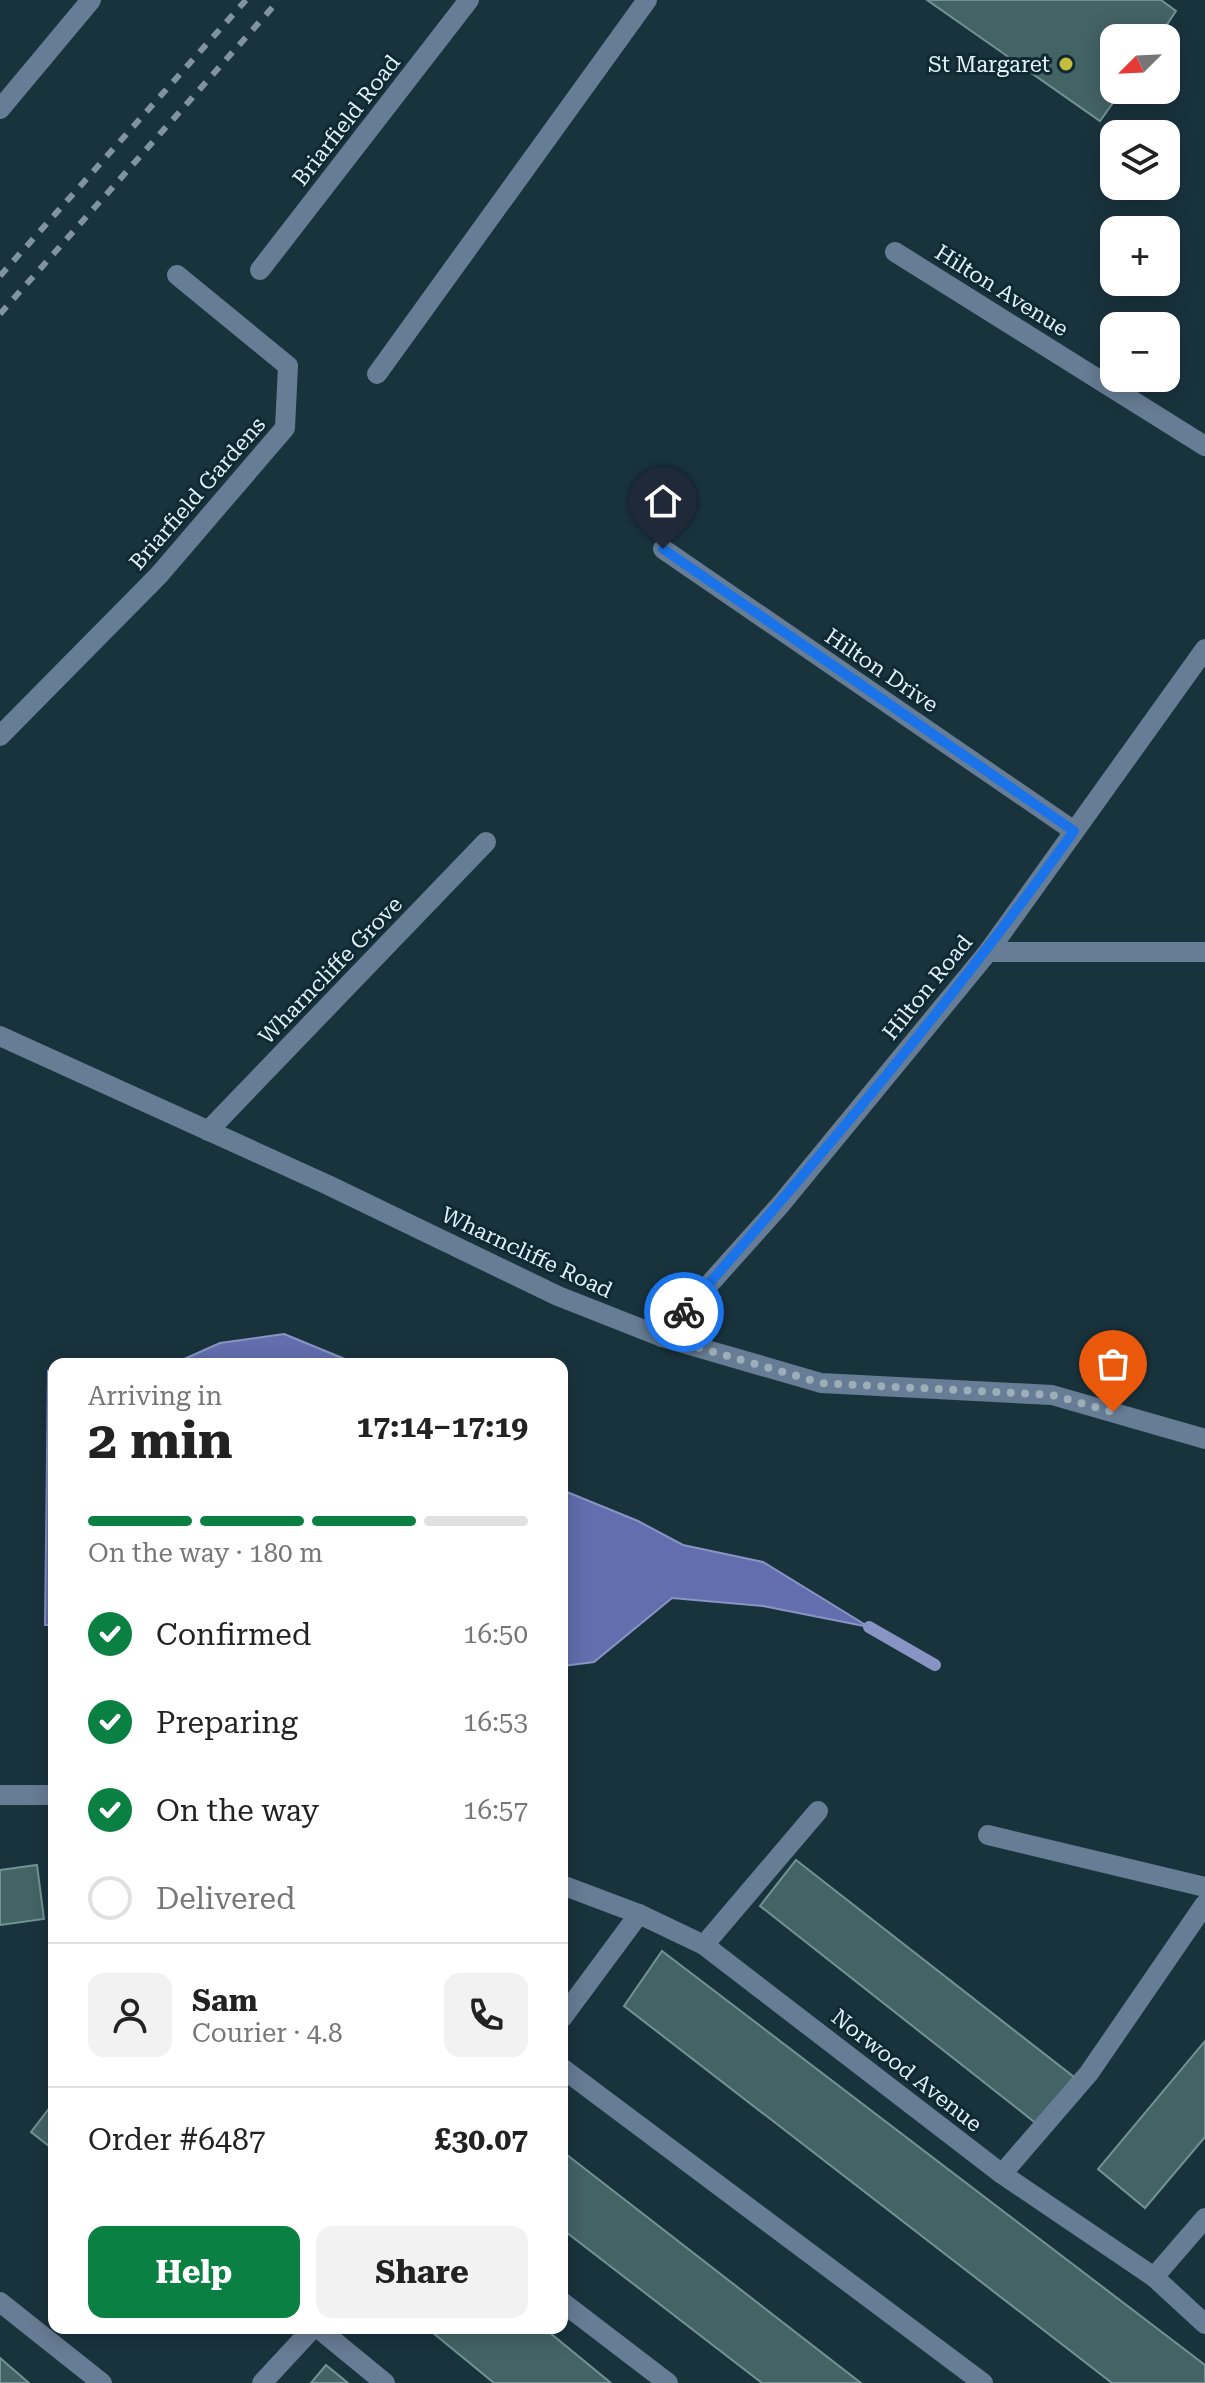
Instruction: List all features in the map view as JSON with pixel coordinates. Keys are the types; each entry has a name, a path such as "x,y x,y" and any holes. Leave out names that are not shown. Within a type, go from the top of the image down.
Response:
{"street":[{"path":"0,109 91,0"},
{"name":"Briarfield Road","path":"260,270 469,0"},
{"path":"377,374 647,0"},
{"name":"Hilton Avenue","path":"895,252 1205,446"},
{"name":"Briarfield Gardens","path":"0,736 159,575 285,428 288,366 177,275"},
{"name":"Hilton Drive","path":"663,549 1074,831"},
{"name":"Hilton Road","path":"662,1337 781,1204 988,952 1205,649"},
{"name":"Wharncliffe Grove","path":"208,1131 486,842"},
{"path":"988,952 1205,952"},
{"name":"Wharncliffe Road","path":"0,1036 558,1296 662,1337 821,1383 1052,1395 1205,1439"},
{"path":"0,1795 48,1795"},
{"path":"704,1945 818,1811"},
{"path":"988,1835 1205,1887"},
{"name":"Norwood Avenue","path":"568,1887 639,1914 704,1945 1002,2174 1154,2277 1205,2324"},
{"path":"1002,2174 1089,2073 1205,1904"},
{"path":"568,2010 639,1914"},
{"path":"568,2072 983,2383"},
{"path":"1154,2277 1205,2218"},
{"path":"0,2302 102,2383"},
{"path":"568,2307 668,2383"},
{"path":"262,2383 309,2334"},
{"path":"323,2334 385,2383"}],"water":[{"path":"284,1334 342,1358 186,1358 220,1343"},
{"path":"48,1371 48,1625 45,1625"},
{"path":"568,1492 638,1521 683,1545 763,1562 869,1627 763,1606 672,1598 594,1662 568,1665"}],"building":[{"name":"St Margaret","path":"927,0 1161,0 1176,11 1167,24 1100,24 1100,104 1112,104 1100,121"},
{"path":"796,1860 1074,2077 1037,2124 760,1906"},
{"path":"37,1865 44,1919 0,1925 0,1870"},
{"path":"662,1951 1205,2365 1205,2383 1112,2383 624,2006"},
{"path":"1205,2041 1205,2137 1145,2208 1098,2169"},
{"path":"48,2110 48,2145 31,2132"},
{"path":"568,2156 861,2383 762,2383 568,2234"},
{"path":"434,2334 551,2334 611,2383 494,2383"},
{"path":"0,2358 29,2383 0,2383"},
{"path":"326,2365 348,2383 311,2383"}],"waterway":[{"path":"869,1627 935,1665"}],"railway":[{"path":"0,276 246,0"},
{"path":"0,314 279,0"}],"way so far":[{"path":"684,1312 662,1337 821,1383 1052,1395 1113,1412"}],"place":[{"name":"St Margaret","path":"1066,64"}],"route":[{"path":"663,549 1074,831 988,952 781,1204 684,1312"}]}
